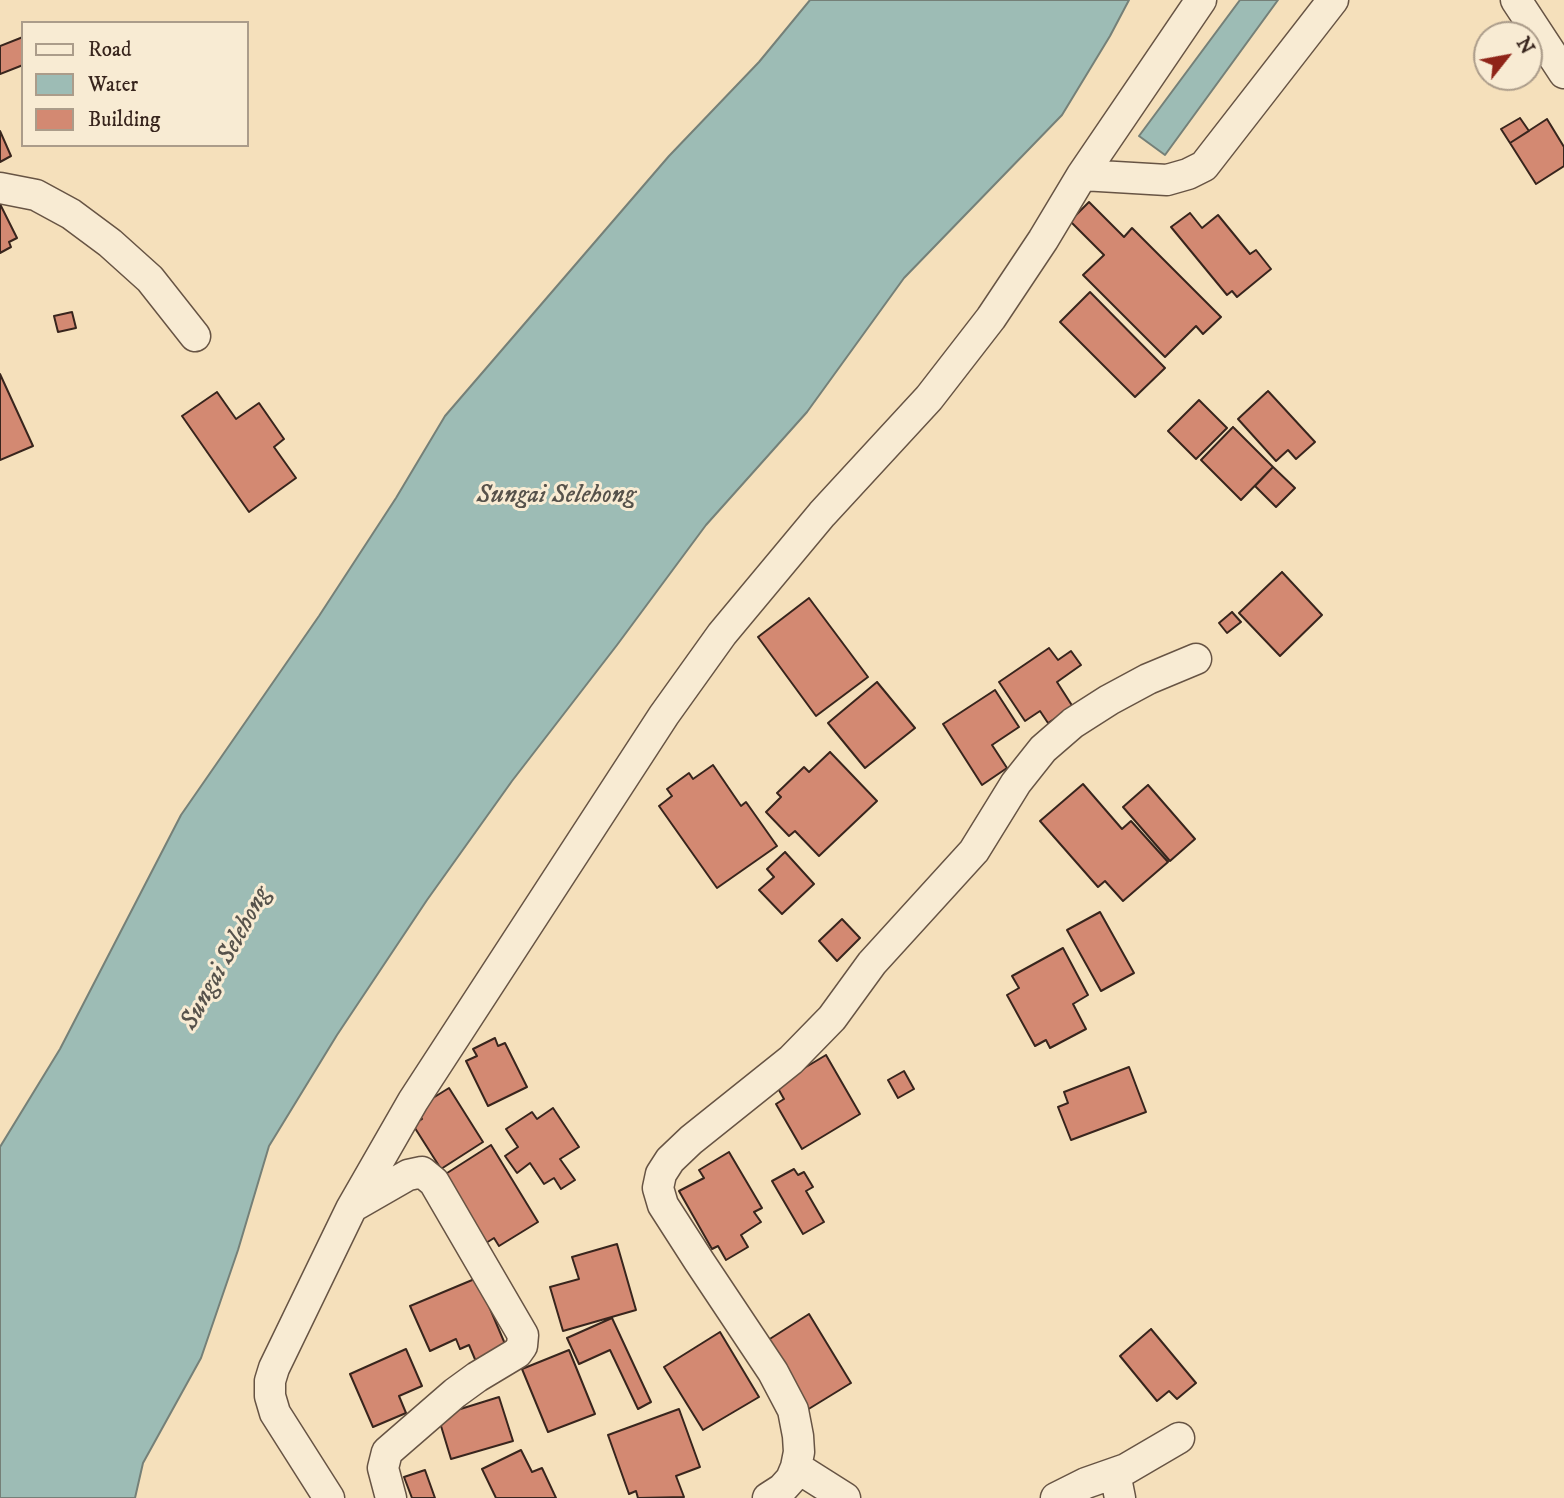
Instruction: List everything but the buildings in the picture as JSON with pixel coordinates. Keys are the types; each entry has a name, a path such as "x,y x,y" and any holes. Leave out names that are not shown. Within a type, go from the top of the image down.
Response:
{"street":[{"path":"329,1498 275,1413 270,1396 270,1381 351,1209 413,1101 614,791 722,634 822,514 929,398 991,318 1082,175 1201,0"},
{"path":"1082,175 1167,180 1204,166 1333,0"},
{"path":"1516,0 1564,73"},
{"path":"0,188 36,195 71,214 110,243 150,279 195,336"},
{"path":"768,1498 782,1489 791,1479 796,1467 799,1436 796,1421 787,1396 773,1372 663,1205 658,1188 661,1174 670,1160 691,1140 791,1060 832,1018 872,963 974,851 1016,783 1043,750 1073,723 1109,700 1148,679 1196,659"},
{"path":"351,1209 408,1175 422,1172 433,1182 523,1335 522,1346 517,1353 455,1393 387,1452 383,1468 391,1498"},
{"path":"1056,1498 1086,1483 1117,1486 1145,1459 1179,1438"},
{"path":"796,1467 845,1498"}],"water":[{"name":"Sungai Selehong","path":"810,0 1129,0 1062,115 904,278 807,412 706,525 512,781 427,900 337,1035 269,1146 238,1250 201,1358 143,1463 135,1498 0,1498 0,1147 60,1049 181,815 319,616 396,498 445,416 669,156 759,62"},
{"path":"1240,0 1278,0 1165,155 1139,136"}]}
